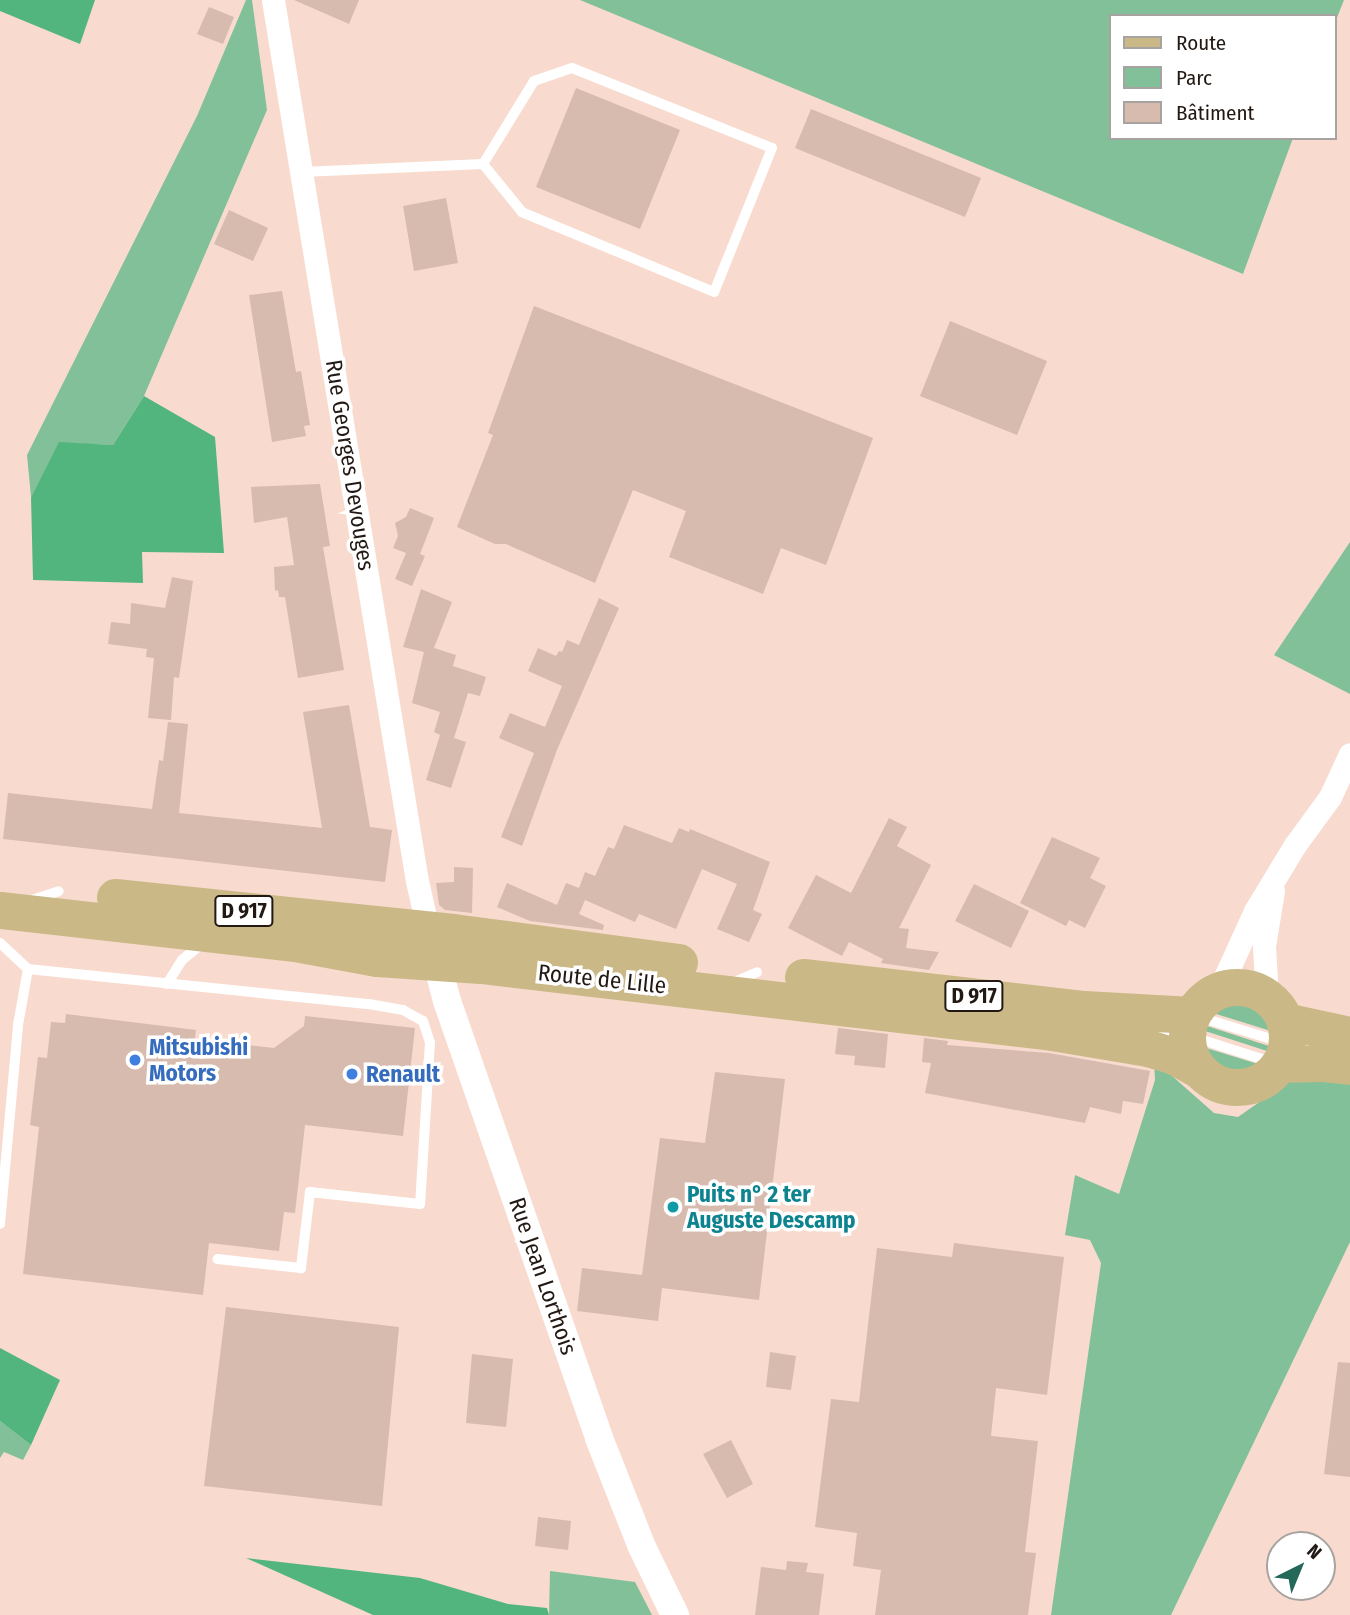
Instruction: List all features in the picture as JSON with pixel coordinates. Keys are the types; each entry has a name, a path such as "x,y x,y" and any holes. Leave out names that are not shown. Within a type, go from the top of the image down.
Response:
{"main road":[{"name":"Route de Lille","path":"0,884 815,1004 1052,1032 1147,1048 1174,1056 1199,1070"},
{"name":"Route de Lille","path":"0,910 212,934 377,958 422,946 757,971 1084,1009 1189,1025"},
{"path":"1279,1031 1262,1080 1241,1087 1218,1083 1199,1070 1192,1060 1189,1025 1198,1004 1219,990 1244,987 1279,1031 1322,1063 1346,1050"}],"street":[{"name":"Rue Georges Devouges","path":"273,0 417,881 422,946"},
{"path":"1219,990 1255,911 1299,839 1330,797 1350,754"},
{"path":"1276,878 1264,946 1279,1031"},
{"name":"Rue Jean Lorthois","path":"422,946 435,1011 642,1547 675,1615"}],"lane":[{"path":"572,68 772,148 714,292 522,212 484,164 534,81 572,68"},
{"path":"302,172 484,164"},
{"path":"0,897 29,901 59,891"},
{"path":"116,923 141,912 168,915"},
{"path":"167,984 182,960 212,934"},
{"path":"0,943 29,969 369,1004 402,1010 435,1011 430,1042 419,1204 310,1192 301,1268 217,1259"},
{"path":"422,946 471,948"},
{"path":"513,956 733,983 757,971"},
{"path":"0,1224 18,1025 29,969"},
{"path":"815,1004 845,998 1052,1020"},
{"path":"1189,1025 1279,1031"},
{"path":"1149,1029 1189,1025 1279,1031"}],"green space":[{"path":"0,0 95,0 80,44 0,11"},
{"path":"246,0 252,0 267,110 144,396 113,445 59,443 31,497 27,455 197,116"},
{"path":"580,0 1344,0 1336,20 1336,14 1108,14 1108,140 1292,140 1243,274"},
{"path":"144,396 215,437 224,553 142,552 143,583 33,580 31,497 59,442 113,445"},
{"path":"1350,542 1350,694 1274,655"},
{"path":"1228,1003 1251,1005 1267,1019 1271,1031 1213,1013"},
{"path":"1204,1025 1269,1046 1267,1051 1202,1030"},
{"path":"1203,1047 1258,1064 1249,1069 1228,1070 1212,1061"},
{"path":"1154,1060 1214,1113 1238,1117 1298,1075 1350,1084 1350,1242 1171,1615 1051,1615 1101,1263 1090,1240 1065,1235 1075,1175 1119,1194 1155,1080"},
{"path":"0,1348 60,1380 31,1445 0,1421"},
{"path":"0,1421 31,1445 23,1460 4,1452 0,1458"},
{"path":"246,1558 420,1578 508,1604 547,1608 549,1615 373,1615"},
{"path":"550,1571 635,1582 652,1615 549,1615"}],"building":[{"path":"294,0 359,0 349,24"},
{"path":"209,7 234,17 223,44 197,34"},
{"path":"576,88 680,130 640,229 536,187"},
{"path":"811,109 981,178 965,217 795,148"},
{"path":"446,198 458,263 414,271 403,206"},
{"path":"229,210 268,228 253,261 214,244"},
{"path":"282,291 296,372 301,371 310,425 304,426 306,436 272,442 249,295"},
{"path":"534,306 873,438 826,565 781,548 763,594 669,557 686,511 633,490 595,583 506,544 495,544 457,527 493,435 488,433"},
{"path":"950,321 1047,361 1017,435 920,396"},
{"path":"320,484 330,546 323,547 344,670 298,678 285,597 279,597 278,590 275,591 274,567 294,565 287,517 254,523 251,487"},
{"path":"410,508 434,518 420,554 425,556 412,586 395,579 406,553 393,548 398,536 395,523 406,517"},
{"path":"172,577 193,581 179,678 174,677 171,720 148,718 154,658 146,657 147,649 108,644 111,622 130,624 131,603 165,608"},
{"path":"421,589 452,602 434,648 456,655 453,666 486,677 480,696 468,693 454,738 466,742 451,788 426,780 440,735 434,732 440,712 412,703 424,652 403,647"},
{"path":"599,598 619,608 557,750 522,846 501,837 534,753 499,738 510,713 545,727 562,686 528,671 538,648 556,656 559,651 562,652 567,640 579,645"},
{"path":"349,705 370,827 392,830 385,882 3,839 8,793 152,809 159,760 163,761 168,722 188,724 179,813 322,828 303,712"},
{"path":"889,818 907,827 897,846 931,865 899,928 909,929 906,948 939,952 929,970 881,963 883,959 849,942 842,956 788,928 816,875 851,893"},
{"path":"624,825 672,843 679,828 689,832 690,829 770,862 753,910 762,914 749,942 717,929 737,884 702,869 676,929 639,914 635,922 585,900 579,914 604,925 603,930 530,921 497,907 507,883 557,905 566,883 579,888 585,872 595,876 608,847 614,849"},
{"path":"1052,837 1100,858 1090,878 1106,886 1085,928 1069,920 1066,926 1020,903"},
{"path":"454,867 473,868 472,913 445,910 439,905 436,883 454,882"},
{"path":"974,884 1029,911 1011,948 955,921"},
{"path":"66,1014 196,1030 195,1039 274,1048 304,1026 305,1016 415,1028 403,1136 305,1125 295,1213 284,1212 279,1251 209,1243 203,1295 23,1274 39,1127 30,1125 38,1057 47,1058 51,1022 65,1023"},
{"path":"838,1028 888,1034 885,1068 854,1065 855,1056 835,1054"},
{"path":"924,1038 948,1041 947,1045 1049,1053 1150,1071 1143,1104 1123,1101 1121,1114 1090,1107 1085,1123 925,1093 931,1063 922,1062"},
{"path":"715,1072 785,1079 759,1300 662,1288 658,1321 577,1311 582,1268 642,1275 660,1138 705,1143"},
{"path":"954,1243 1064,1257 1047,1395 996,1388 991,1436 1038,1441 1025,1552 1036,1553 1028,1615 875,1615 881,1570 853,1566 857,1533 815,1527 831,1399 859,1402 877,1248 952,1257"},
{"path":"226,1307 399,1327 382,1506 204,1486"},
{"path":"770,1352 796,1356 791,1390 766,1387"},
{"path":"472,1354 513,1359 506,1427 466,1423"},
{"path":"1338,1362 1350,1363 1350,1477 1324,1474"},
{"path":"731,1440 753,1484 727,1498 703,1454"},
{"path":"538,1517 571,1521 568,1550 535,1546"},
{"path":"787,1561 808,1563 806,1572 824,1574 819,1615 755,1615 761,1567 786,1570"}],"place":[{"name":"Mitsubishi Motors","path":"135,1060"},
{"name":"Renault","path":"352,1074"},
{"name":"Puits n° 2 ter Auguste Descamp","path":"673,1207"}]}
